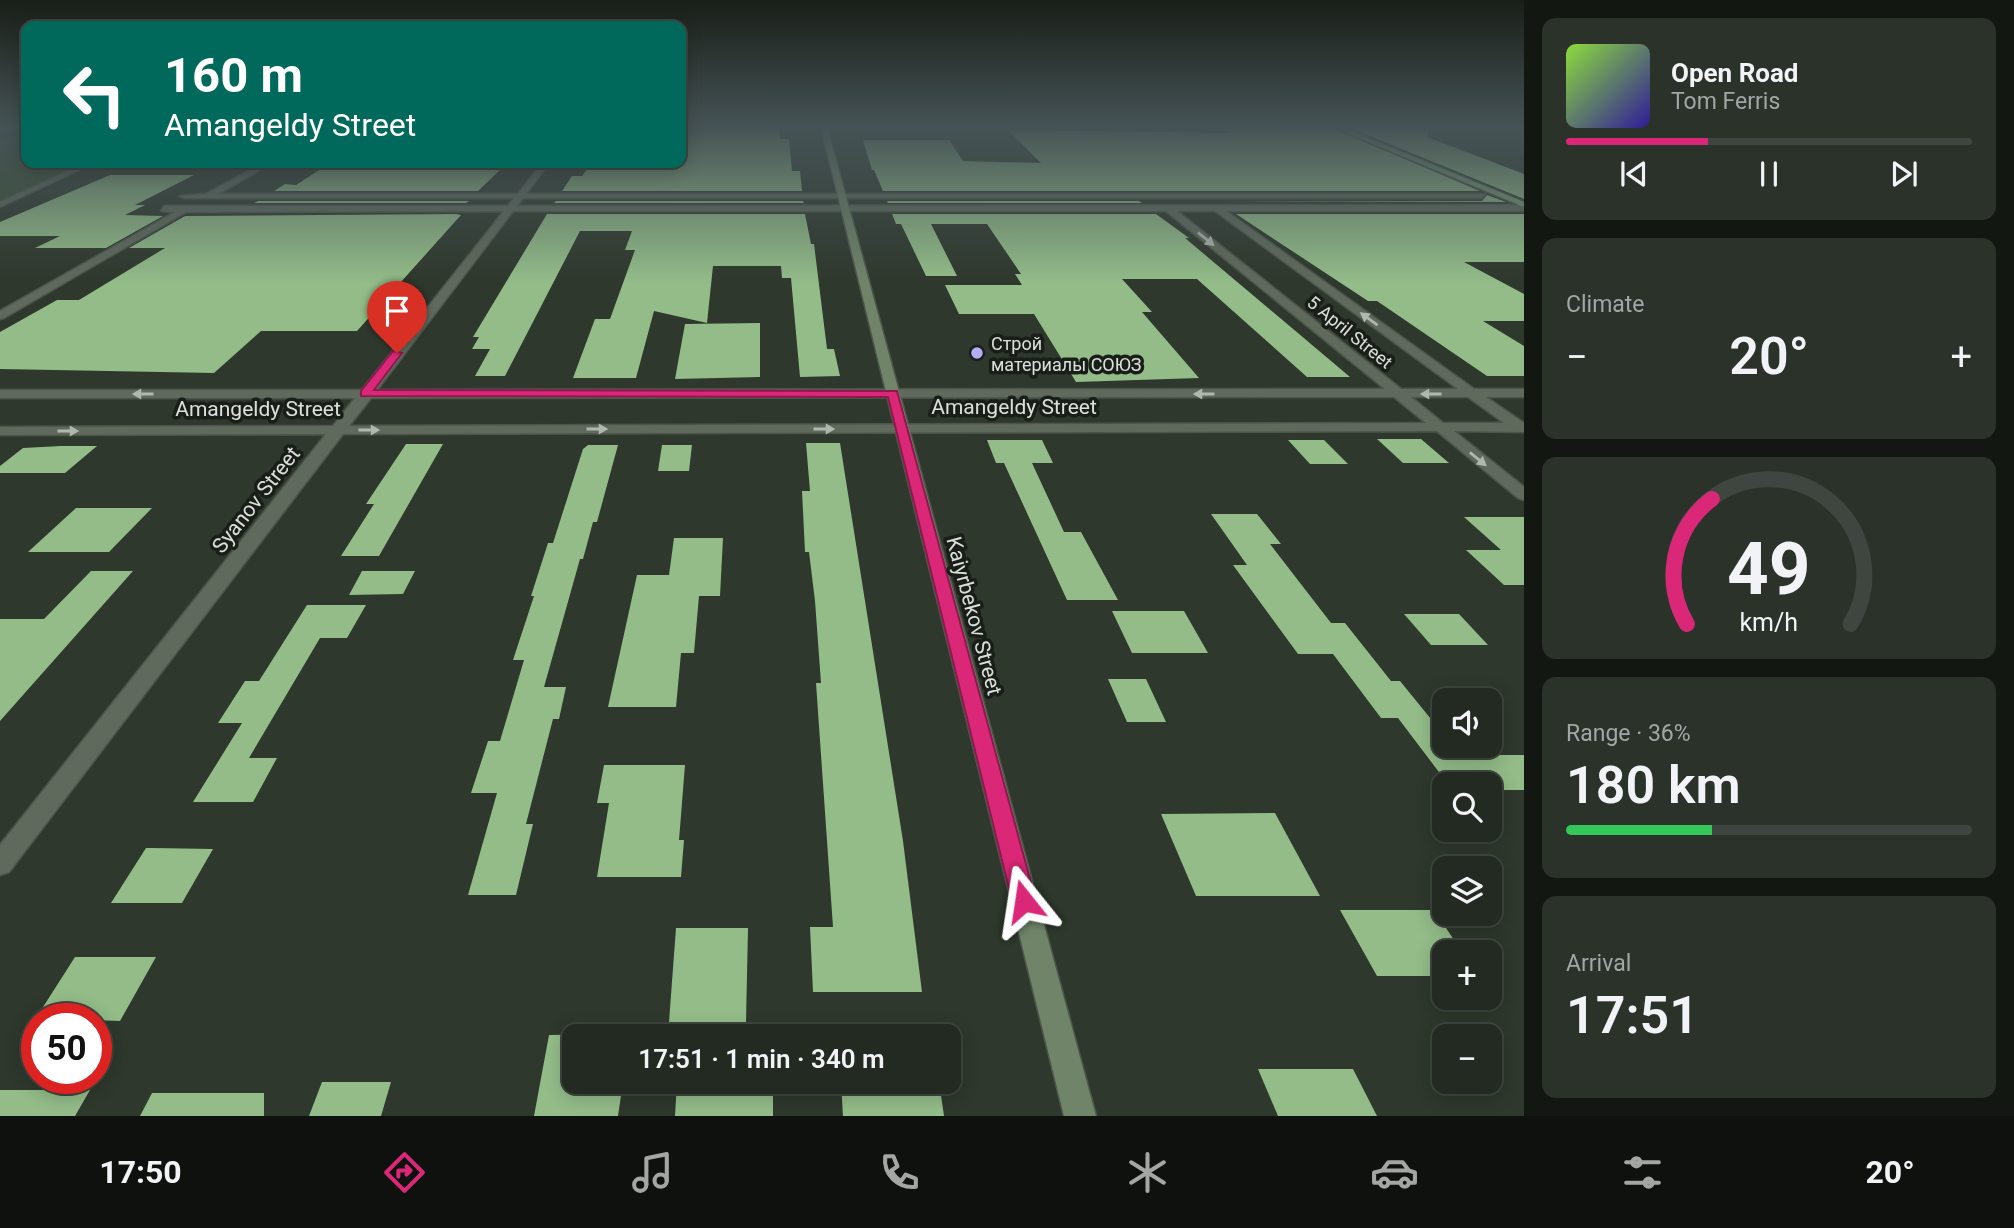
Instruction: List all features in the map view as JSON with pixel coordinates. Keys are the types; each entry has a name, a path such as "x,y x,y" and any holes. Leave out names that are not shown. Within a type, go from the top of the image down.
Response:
{"main road":[{"name":"Kaiyrbekov Street","path":"837,179 1080,1116"},
{"path":"1457,179 1524,205"},
{"path":"1473,179 1513,196 1524,205"}],"street":[{"path":"0,205 56,179"},
{"path":"0,316 150,226 239,179"},
{"name":"Syanov Street","path":"0,864 533,179"},
{"path":"150,226 164,209 208,183"},
{"path":"184,196 514,204 843,204 1153,196 1524,196"},
{"name":"5 April Street","path":"1153,196 1524,495"},
{"name":"5 April Street","path":"1199,196 1522,428"},
{"path":"164,209 514,204 843,204 1169,209 1524,205"},
{"name":"Amangeldy Street","path":"0,394 1524,393"},
{"name":"Amangeldy Street","path":"0,431 1522,428"}],"green space":[{"path":"0,179 49,179 0,202"}],"building":[{"path":"100,179 186,179 135,205 145,205 125,215 163,216 106,248 35,248 60,236 0,236 0,222"},
{"path":"305,179 490,179 478,191 274,191 285,184 296,185"},
{"path":"570,179 801,179 802,191 562,191"},
{"path":"878,179 1452,179 1480,191 883,191"},
{"path":"1475,179 1524,179 1524,199"},
{"path":"1487,195 1506,202 1217,201 1482,201"},
{"path":"258,201 469,201 254,203"},
{"path":"803,201 804,203 554,203"},
{"path":"887,201 1139,201 1142,203 888,203"},
{"path":"547,214 805,214 811,244 814,244 827,349 834,349 840,376 800,377 791,278 782,278 781,266 713,266 707,323 654,311 636,378 573,378 595,319 610,319 635,250 625,250 632,231 580,231 505,376 475,376 490,349 472,349 479,337 473,337"},
{"path":"892,214 1156,214 1189,238 1185,238 1350,377 1307,377 1197,279 1122,279 1152,312 1142,312 1199,378 1076,382 1034,314 959,314 945,285 1022,285 1015,274 1021,274 987,224 931,224 957,276 926,276 901,224 896,224"},
{"path":"1236,214 1524,214 1524,262 1464,262 1524,294 1524,321 1483,321 1524,346 1524,376 1487,376 1377,301 1368,301"},
{"path":"461,215 357,331 261,331 214,373 0,369 0,332 57,300 79,300 165,248 129,248 185,216"},
{"path":"760,323 760,377 675,379 685,324"},
{"path":"1377,439 1421,439 1449,463 1403,463"},
{"path":"987,440 1042,440 1053,463 1032,463 1064,532 1081,532 1118,600 1067,600 1004,463 996,463"},
{"path":"1288,440 1324,440 1348,464 1310,464"},
{"path":"806,443 840,443 903,841 922,992 813,992 810,927 833,927 816,683 821,683 815,601 809,552 805,552 802,491 810,491"},
{"path":"406,444 443,444 379,556 341,556 374,504 366,504"},
{"path":"588,445 618,445 597,522 593,522 583,559 580,559 544,687 566,687 559,719 553,719 526,824 533,824 516,895 468,895 497,793 471,793 488,741 500,741 524,660 513,660 534,596 531,596 548,543 553,543 583,449"},
{"path":"662,445 692,445 689,471 658,471"},
{"path":"97,446 65,473 0,473 0,466 23,448"},
{"path":"76,508 152,508 109,552 28,552"},
{"path":"1211,514 1257,514 1281,544 1270,544 1331,623 1345,623 1391,681 1400,681 1432,720 1432,758 1502,758 1502,755 1524,755 1524,790 1502,790 1502,772 1439,772 1398,718 1381,718 1333,654 1298,654 1233,565 1247,565"},
{"path":"1464,517 1524,517 1524,585 1504,585 1466,550 1501,550"},
{"path":"674,538 723,538 720,596 699,596 694,653 681,653 676,707 608,707 637,575 669,575"},
{"path":"91,571 133,571 0,721 0,619 44,619"},
{"path":"362,571 415,571 403,594 349,595"},
{"path":"307,605 366,605 347,638 320,638 249,758 277,758 253,802 193,802 242,723 218,723 245,681 259,681"},
{"path":"1112,611 1184,611 1208,653 1132,653"},
{"path":"1404,614 1459,614 1488,645 1431,645"},
{"path":"1108,679 1146,679 1166,722 1127,722"},
{"path":"604,765 685,765 679,840 684,840 681,877 597,877 609,803 597,803"},
{"path":"1275,813 1320,896 1196,896 1161,814"},
{"path":"146,848 213,849 182,903 111,903"},
{"path":"1340,910 1432,910 1432,926 1445,926 1454,940 1432,940 1432,976 1377,976"},
{"path":"676,928 748,928 746,1022 669,1022"},
{"path":"75,957 156,957 120,1021 112,1021 112,1003 46,1003"},
{"path":"549,1035 562,1035 562,1094 621,1094 618,1116 534,1116"},
{"path":"1258,1069 1353,1069 1377,1116 1278,1116"},
{"path":"322,1082 391,1082 381,1116 309,1116"},
{"path":"0,1090 21,1090 21,1094 88,1094 75,1116 0,1116"},
{"path":"152,1093 264,1093 264,1116 140,1116"},
{"path":"676,1094 773,1094 773,1116 675,1116"},
{"path":"842,1094 941,1094 944,1116 843,1116"}],"place":[{"name":"Строй материалы СОЮЗ","path":"977,353"}],"route":[{"path":"397,353 365,394 893,394 1024,901"}]}
